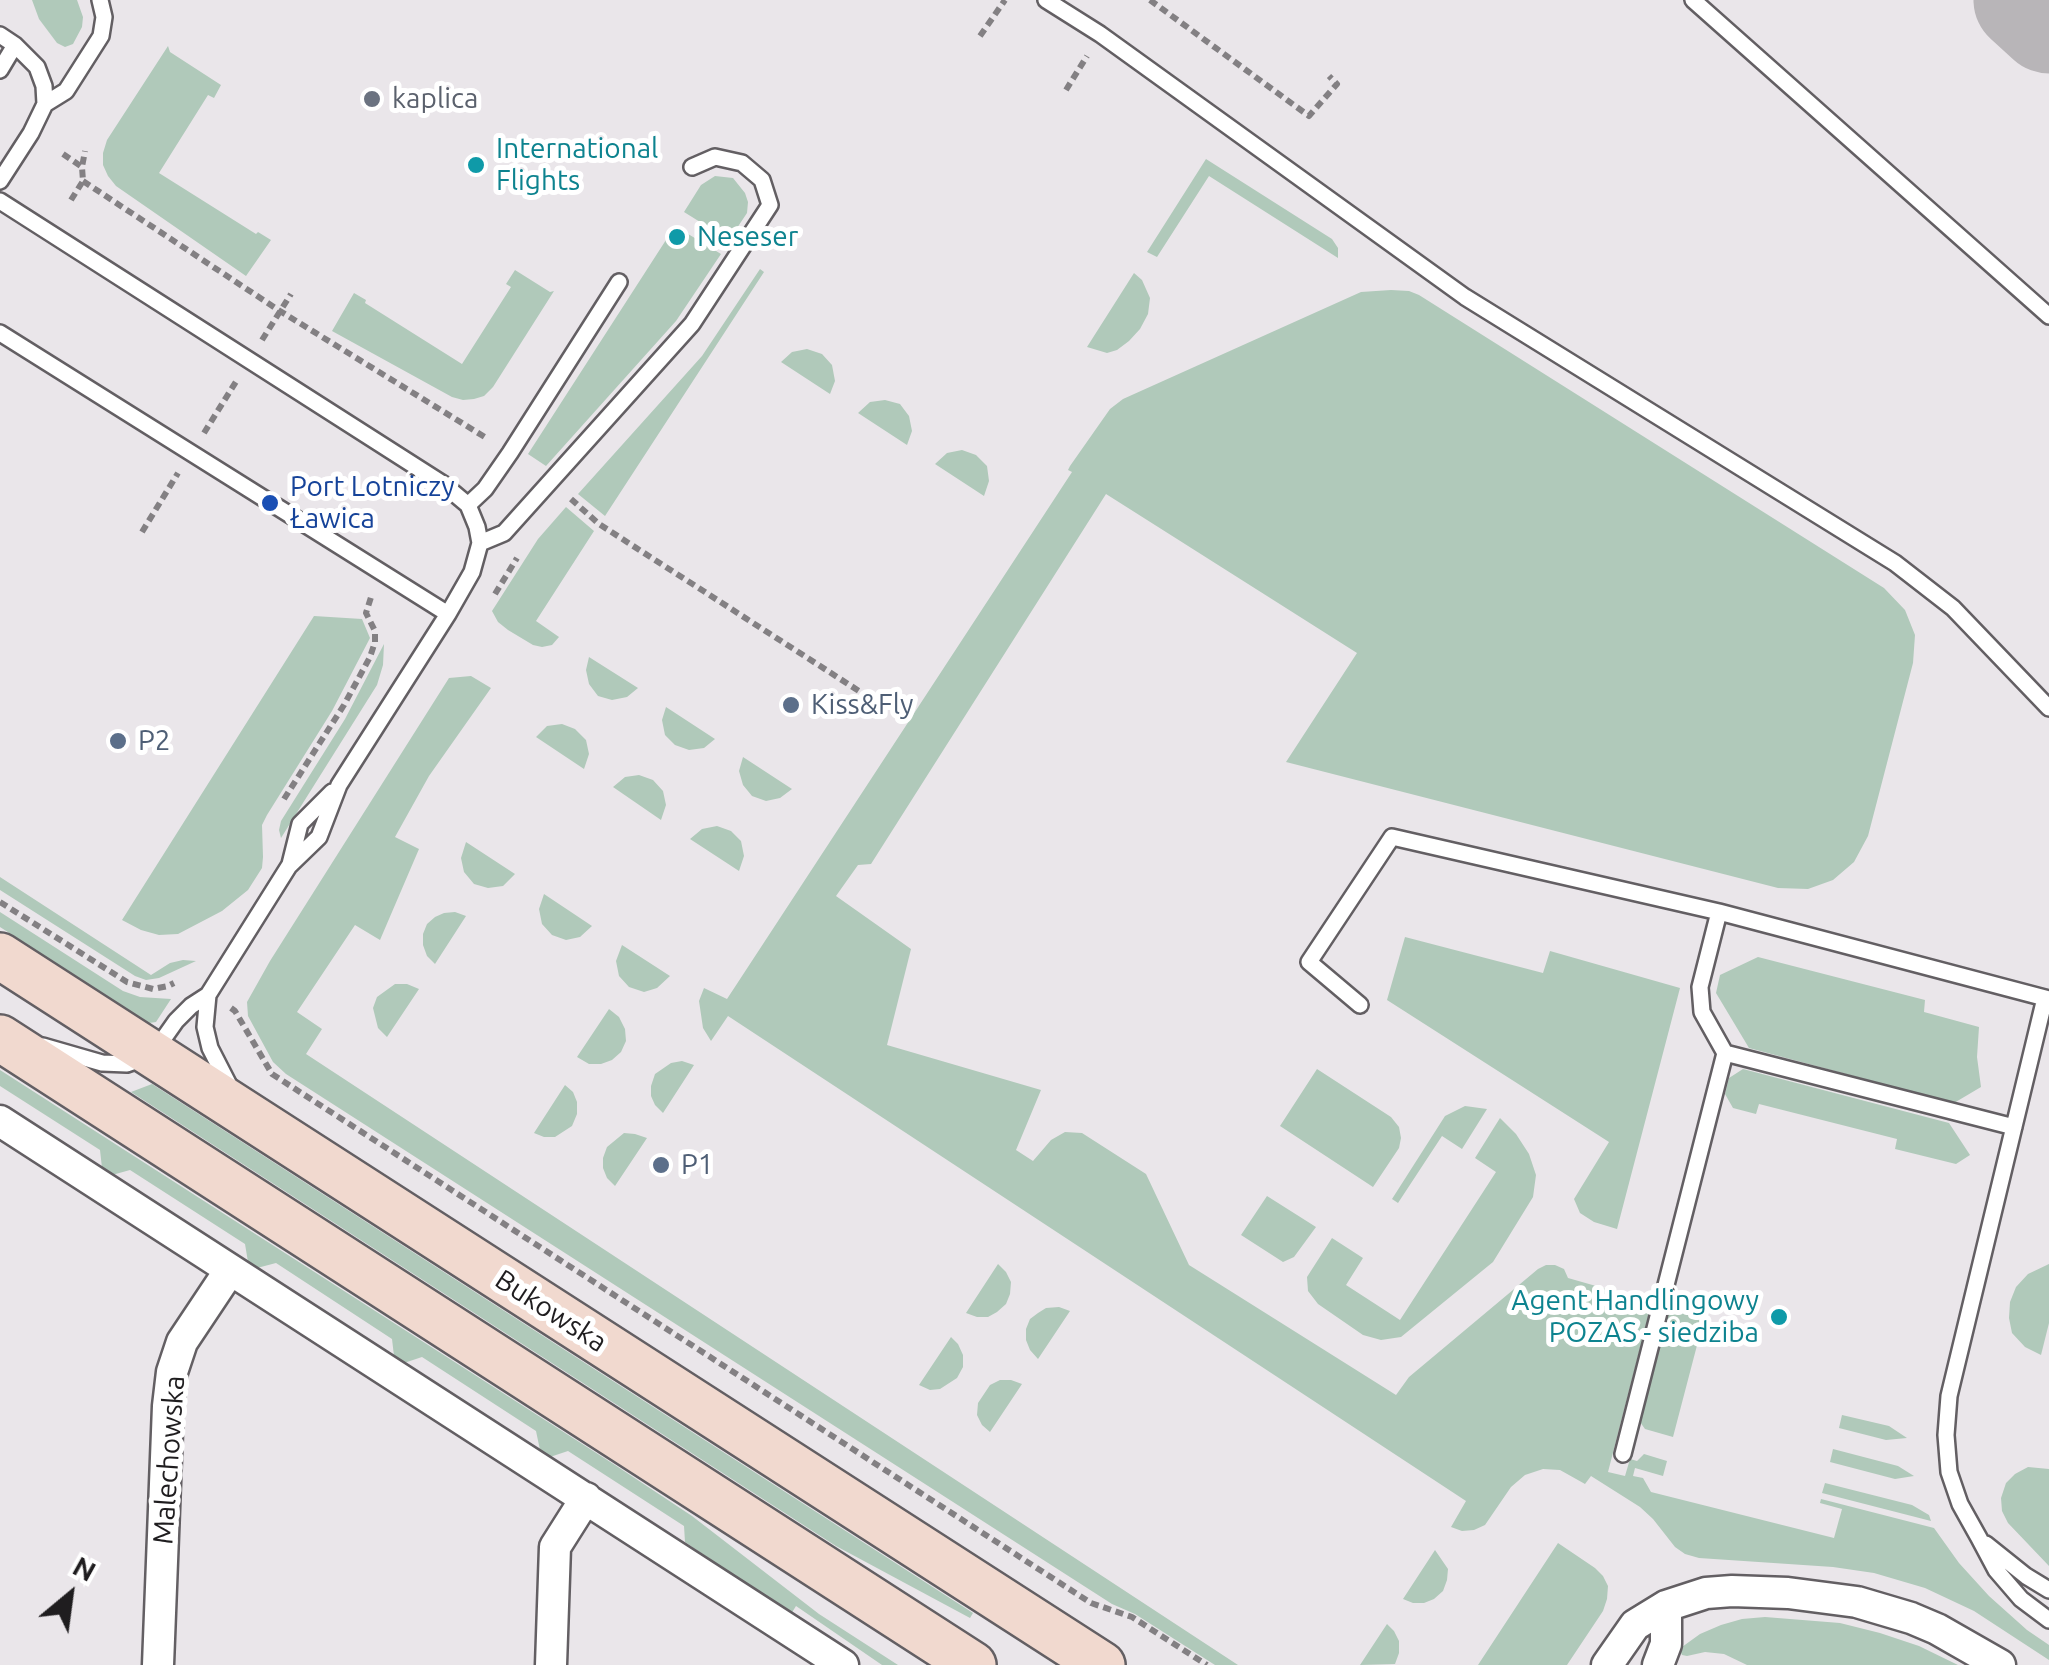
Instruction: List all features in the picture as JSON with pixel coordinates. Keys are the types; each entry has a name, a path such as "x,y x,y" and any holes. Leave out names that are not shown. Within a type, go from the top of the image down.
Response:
{"main road":[{"name":"Bukowska","path":"0,956 1102,1665"},
{"path":"0,1036 973,1665"}],"street":[{"path":"0,1121 843,1665"},
{"name":"Malechowska","path":"158,1665 172,1372 182,1342 230,1270"},
{"path":"551,1665 555,1547 586,1498"},
{"path":"1607,1665 1635,1625 1666,1606 1706,1593 1732,1590 1857,1602 1912,1618 2000,1665"},
{"path":"1658,1665 1666,1644 1666,1606"}],"lane":[{"path":"45,104 66,92 100,36 104,17 100,0"},
{"path":"1046,0 1100,34 1465,297 1894,563 1953,608 2049,708"},
{"path":"1693,0 2049,316"},
{"path":"0,35 16,45 36,67 44,86 45,104 31,134 0,181"},
{"path":"0,70 16,45"},
{"path":"480,543 504,533 692,324 770,205 762,180 742,163 715,157 692,167"},
{"path":"0,200 443,484 468,505 480,543 472,572 448,614 339,785 319,837 289,866 208,995 176,1022 152,1055 127,1064 102,1063 0,1036"},
{"path":"468,505 485,489 510,453 620,282"},
{"path":"0,333 448,614"},
{"path":"1360,1005 1309,962 1392,838 1719,912 2047,998 1950,1396 1946,1435 1949,1472 1960,1504 1996,1570 2021,1599 2049,1620"},
{"path":"1623,1454 1726,1053 1702,1012 1700,987 1719,912"},
{"path":"208,995 205,1027 210,1048 244,1114"},
{"path":"1726,1053 2014,1128"},
{"path":"1979,1538 2049,1590"}],"path":[{"path":"980,36 1005,0"},
{"path":"1150,0 1309,116 1338,84 1329,76"},
{"path":"71,200 83,180 85,151"},
{"path":"63,154 82,166"},
{"path":"83,180 280,310 510,453"},
{"path":"142,532 291,294"},
{"path":"551,481 599,524 873,700"},
{"path":"275,813 344,705 370,656 375,631 366,612 369,598"},
{"path":"0,902 127,982 153,989 181,978"},
{"path":"230,1007 272,1074 1091,1603 1132,1617 1207,1665"}],"green space":[{"path":"32,0 77,0 83,17 73,44 65,47 57,43 39,19"},
{"path":"168,46 170,52 221,85 214,98 208,95 159,173 271,240 246,276 116,186 103,165 107,140"},
{"path":"1206,159 1332,239 1338,248 1338,258 1209,176 1157,257 1147,252"},
{"path":"715,176 733,178 748,202 747,213 729,240 684,212 701,185"},
{"path":"675,226 721,254 676,321 546,466 528,454"},
{"path":"760,269 764,272 605,516 578,494 702,356"},
{"path":"515,270 554,291 484,396 463,400 452,397 332,331 354,293 462,364 511,287 506,284"},
{"path":"1134,273 1150,298 1148,314 1140,329 1117,350 1107,353 1087,347"},
{"path":"1391,290 1419,295 1884,588 1905,610 1915,635 1913,663 1868,836 1854,862 1833,880 1808,889 1778,888 1286,762 1357,653 1106,494 871,864 858,865 836,896 911,949 887,1045 1041,1090 1016,1150 1033,1161 1051,1140 1065,1132 1082,1133 1146,1174 1189,1265 1396,1395 1409,1377 1546,1265 1564,1269 1568,1278 1645,1300 1649,1313 1608,1472 1625,1476 1630,1459 1637,1461 1644,1454 1667,1461 1663,1476 1635,1468 1633,1476 1643,1478 1651,1492 1834,1538 1842,1509 1820,1503 1821,1499 1934,1528 1989,1596 2049,1645 2049,1660 1974,1611 1925,1588 1874,1573 1685,1554 1640,1507 1591,1476 1585,1484 1560,1470 1543,1469 1525,1475 1511,1487 1485,1525 1462,1531 1451,1527 1466,1501 728,1016 711,1041 703,1028 699,1001 704,988 727,999 1110,409 1123,399 1361,292"},
{"path":"807,349 822,354 832,365 835,381 830,394 781,362 792,352"},
{"path":"870,402 900,404 909,416 912,431 907,445 858,413"},
{"path":"962,450 976,455 987,466 989,481 984,496 935,464 947,453"},
{"path":"566,507 594,531 536,621 559,637 552,645 542,647 508,630 492,611 538,539"},
{"path":"314,616 362,619 370,638 332,711 262,825 262,868 248,890 222,911 178,934 159,935 122,920"},
{"path":"384,644 377,685 281,838 281,821 345,719"},
{"path":"589,657 638,688 627,697 612,700 598,696 589,684"},
{"path":"471,676 491,688 429,776 395,837 419,849 380,940 355,925 297,1012 322,1029 306,1054 1238,1665 1215,1665 1135,1614 1112,1604 286,1074 273,1062 248,1016 247,1002 449,678"},
{"path":"666,707 715,739 704,748 689,750 675,745 665,735 662,720"},
{"path":"562,724 575,729 586,740 589,754 584,769 536,737 547,726"},
{"path":"743,757 792,789 780,798 766,801 752,796 739,771"},
{"path":"639,775 653,780 663,791 666,805 661,820 613,787 625,777"},
{"path":"717,826 731,831 741,841 744,856 739,871 690,839 702,829"},
{"path":"466,842 515,874 503,886 488,888 474,884 464,872 461,858"},
{"path":"0,877 151,975 170,963 196,961 159,978 146,980 135,976 0,890"},
{"path":"544,894 592,926 580,937 566,940 552,935 542,924 539,909"},
{"path":"0,912 123,991 140,997 171,999 156,1022 149,1023 0,927"},
{"path":"455,912 466,916 435,964 427,956 423,934 435,917"},
{"path":"1405,937 1543,973 1550,951 1680,988 1617,1229 1580,1213 1574,1199 1609,1142 1387,1000"},
{"path":"622,945 670,976 657,988 644,992 629,987 619,976 616,961"},
{"path":"1758,957 1925,1000 1924,1012 1979,1027 1981,1087 1954,1103 1749,1048 1716,993 1720,975"},
{"path":"395,984 419,989 387,1037 378,1028 373,1008 377,997"},
{"path":"609,1009 619,1017 626,1041 612,1060 589,1064 577,1057"},
{"path":"682,1061 694,1065 663,1113 651,1096 655,1074"},
{"path":"1317,1069 1391,1117 1399,1127 1399,1148 1373,1187 1280,1126"},
{"path":"1743,1069 1949,1123 1970,1155 1956,1164 1895,1149 1897,1139 1759,1104 1756,1114 1733,1108 1725,1094 1729,1078"},
{"path":"0,1070 692,1516 819,1614 898,1665 882,1665 796,1606 791,1614 685,1542 684,1526 568,1451 550,1457 540,1450 536,1431 422,1357 404,1363 394,1356 392,1339 276,1263 257,1268 248,1262 245,1244 130,1170 112,1175 102,1168 100,1150 0,1086"},
{"path":"152,1084 973,1613 970,1618 836,1546 131,1092"},
{"path":"565,1085 577,1102 572,1126 555,1137 534,1133"},
{"path":"1465,1106 1487,1109 1462,1149 1442,1136 1398,1203 1392,1199 1445,1116"},
{"path":"1500,1118 1529,1154 1536,1175 1533,1197 1493,1262 1401,1337 1381,1340 1363,1335 1318,1304 1308,1291 1307,1277 1332,1238 1363,1258 1346,1285 1400,1320 1496,1172 1475,1158"},
{"path":"624,1133 647,1138 615,1186 607,1178 603,1158 607,1147"},
{"path":"1267,1196 1316,1227 1294,1257 1283,1262 1241,1235"},
{"path":"998,1264 1011,1282 1006,1304 988,1317 966,1313"},
{"path":"2049,1264 2049,1323 2041,1355 2025,1347 2012,1333 2010,1302 2016,1287 2028,1274"},
{"path":"1680,1305 1706,1311 1673,1437 1645,1429 1640,1422 1669,1311"},
{"path":"1046,1308 1070,1311 1038,1359 1026,1340 1030,1319"},
{"path":"951,1337 963,1355 963,1367 957,1378 940,1389 919,1385"},
{"path":"1000,1380 1022,1384 990,1432 977,1415 978,1403 990,1385"},
{"path":"1842,1415 1889,1426 1907,1438 1886,1440 1839,1428"},
{"path":"1833,1449 1898,1466 1914,1476 1895,1479 1830,1462"},
{"path":"2028,1467 2049,1469 2049,1566 2008,1523 2002,1511 2006,1483"},
{"path":"1825,1483 1912,1505 1929,1515 1931,1521 1822,1493"},
{"path":"1558,1543 1603,1576 1608,1586 1603,1611 1567,1665 1478,1665"},
{"path":"1435,1550 1448,1569 1443,1591 1424,1603 1403,1599"},
{"path":"1765,1617 1840,1623 1919,1646 1958,1665 1747,1665 1724,1654 1705,1652 1687,1656 1680,1651 1700,1634 1721,1625"},
{"path":"1387,1624 1399,1641 1395,1664 1360,1665"}],"taxiway":[{"path":"2026,0 2049,21"}],"place":[{"name":"kaplica","path":"372,99"},
{"name":"International Flights","path":"476,165"},
{"name":"Neseser","path":"677,237"},
{"name":"Port Lotniczy Ławica","path":"270,503"},
{"name":"Kiss&Fly","path":"791,705"},
{"name":"P2","path":"118,741"},
{"name":"P1","path":"661,1165"},
{"name":"Agent Handlingowy POZAS - siedziba","path":"1779,1317"}]}
